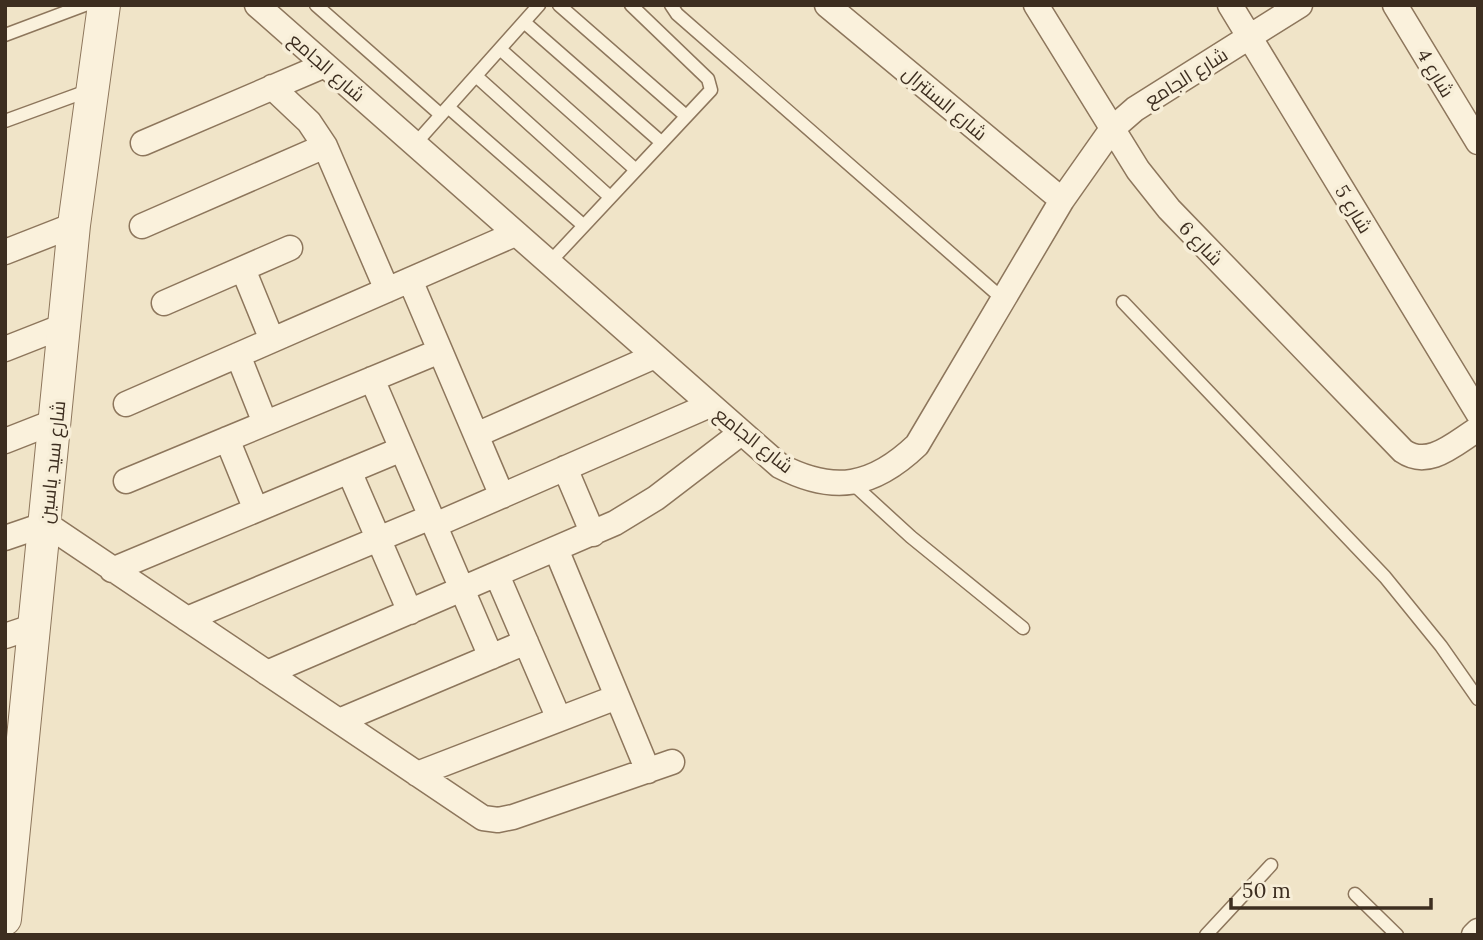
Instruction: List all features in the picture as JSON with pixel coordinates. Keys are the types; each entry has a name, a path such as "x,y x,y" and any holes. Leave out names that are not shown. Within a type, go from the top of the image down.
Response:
{"street":[{"name":"شارع سيد ياسين","path":"5,919 15,724 35,626 74,225 104,5"},
{"name":"شارع الجامع","path":"257,5 780,466 802,477 827,483 852,483 877,476 898,463 916,445 1062,200 1112,128 1135,109 1300,5"},
{"name":"شارع السنترال","path":"827,5 1062,200"},
{"name":"شارع 6","path":"1036,5 1138,170 1169,209 1403,451 1412,458 1424,459 1478,429"},
{"name":"شارع 5","path":"1230,5 1478,413"},
{"name":"شارع 4","path":"1395,5 1478,142"},
{"path":"143,143 325,65"},
{"path":"272,87 290,101 309,122 325,146 387,290"},
{"path":"142,226 325,146"},
{"path":"5,252 74,225"},
{"path":"126,404 515,234"},
{"path":"164,303 290,248"},
{"path":"243,269 272,340"},
{"path":"410,280 502,496"},
{"path":"5,349 66,325"},
{"path":"126,481 440,351"},
{"path":"238,355 265,423"},
{"path":"476,435 655,356"},
{"path":"372,379 491,657"},
{"path":"187,619 378,539 502,496 710,405"},
{"path":"5,441 56,421"},
{"path":"267,673 593,534 656,498 741,433"},
{"path":"227,439 256,510"},
{"path":"112,570 402,449"},
{"path":"565,468 593,534"},
{"path":"349,471 410,612"},
{"path":"5,538 46,524 483,818 498,820 513,817 671,762"},
{"path":"556,549 648,771"},
{"path":"498,575 559,719"},
{"path":"5,636 35,626"},
{"path":"339,722 526,642"},
{"path":"417,774 617,696"}],"lane":[{"path":"5,35 85,5"},
{"path":"316,5 583,225"},
{"path":"415,144 539,5"},
{"path":"559,5 686,116"},
{"path":"549,263 708,93 711,86 631,5"},
{"path":"671,5 677,14 1004,300"},
{"path":"524,22 661,142"},
{"path":"500,49 636,170"},
{"path":"476,76 610,197"},
{"path":"5,121 93,89"},
{"path":"1123,302 1385,577 1441,646 1478,699"},
{"path":"852,483 911,537 1023,628"},
{"path":"1206,935 1271,865"},
{"path":"1355,894 1397,935"}]}
